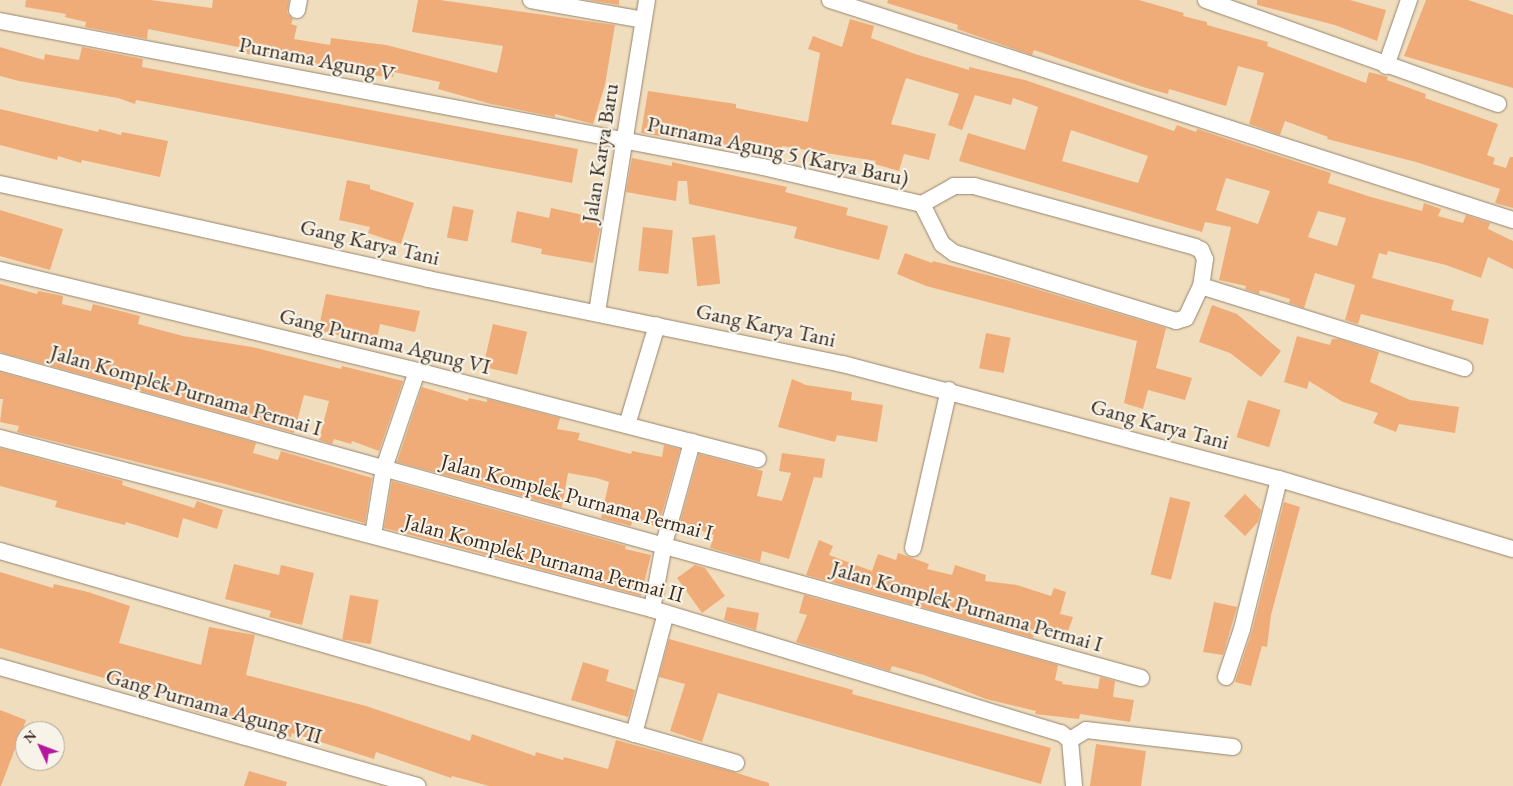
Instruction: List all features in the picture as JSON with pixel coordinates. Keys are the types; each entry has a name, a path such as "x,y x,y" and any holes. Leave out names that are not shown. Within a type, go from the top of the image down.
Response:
{"street":[{"path":"531,0 643,20"},
{"name":"Jalan Karya Baru","path":"597,312 646,0"},
{"path":"830,0 1513,220"},
{"path":"1206,0 1386,66 1498,104"},
{"path":"1386,66 1409,0"},
{"name":"Purnama Agung V","path":"0,21 624,142"},
{"name":"Purnama Agung 5 (Karya Baru)","path":"624,142 763,167 922,204 954,186 965,184 1195,247 1205,259 1201,286 1186,318 1176,321 954,253 942,244 922,204"},
{"name":"Gang Karya Tani","path":"0,184 843,364 949,390 1279,479 1513,549"},
{"name":"Gang Purnama Agung VI","path":"0,270 417,371 758,459"},
{"path":"1201,286 1465,368"},
{"path":"628,425 657,325"},
{"name":"Jalan Komplek Purnama Permai I","path":"0,362 664,544 1141,678"},
{"path":"373,536 384,468 417,371"},
{"path":"913,548 949,390"},
{"name":"Jalan Komplek Purnama Permai II","path":"0,438 659,611 1062,734 1070,740"},
{"path":"634,734 659,611 664,544 692,442"},
{"path":"1226,677 1242,629 1279,479"},
{"path":"0,551 736,763"},
{"name":"Gang Purnama Agung VII","path":"0,667 417,786"},
{"path":"1074,786 1070,740 1086,730 1233,746"}],"building":[{"path":"26,0 151,0 212,8 213,0 289,0 287,13 293,19 291,24 297,26 294,39 330,45 331,38 386,45 497,73 503,46 412,32 418,0 440,0 615,25 605,85 593,124 555,114 555,117 491,104 438,89 440,82 394,72 393,77 347,74 261,53 261,56 242,53 243,48 148,29 147,39 85,27 86,22 65,17 66,14 25,7"},
{"path":"588,0 619,0 619,5"},
{"path":"888,0 1139,0 1184,13 1183,16 1207,22 1207,25 1268,42 1267,46 1366,83 1369,72 1388,77 1387,80 1426,94 1425,98 1498,124 1487,155 1495,158 1493,164 1506,168 1510,157 1513,157 1513,208 1495,203 1500,189 1416,162 1327,139 1328,137 1285,121 1280,135 1249,124 1264,73 1238,66 1226,106 1169,89 1168,94 1146,88 1034,50 1032,55 957,29 958,25 887,3"},
{"path":"1257,0 1350,0 1386,10 1377,41 1335,25 1257,5"},
{"path":"1426,0 1468,0 1513,15 1513,88 1404,56"},
{"path":"850,19 874,26 871,38 915,54 969,70 969,67 1025,80 1174,131 1177,125 1196,132 1197,129 1331,173 1328,183 1371,197 1422,211 1424,203 1441,209 1438,216 1463,223 1466,215 1490,223 1488,229 1513,241 1513,269 1488,257 1481,278 1446,265 1388,251 1387,255 1379,253 1372,278 1454,300 1451,310 1489,319 1483,345 1361,314 1358,324 1345,320 1355,285 1315,273 1304,308 1289,303 1290,299 1260,290 1259,294 1245,289 1246,286 1219,280 1231,227 1205,222 1202,232 959,161 968,133 1025,150 1038,107 1013,98 1011,105 975,95 962,130 948,125 959,94 906,78 891,124 936,134 929,160 904,154 899,171 875,164 876,161 782,146 780,156 641,133 648,91 736,104 736,108 808,122 820,53 808,49 813,36 842,47","holes":["1071,130 1148,156 1138,183 1062,161","1226,178 1270,191 1258,224 1216,210","1318,211 1346,218 1337,246 1308,237"]},
{"path":"0,47 44,60 45,54 79,60 82,47 143,59 142,67 578,149 572,183 136,100 135,104 118,98 19,81 0,76"},
{"path":"0,109 98,132 99,129 121,135 122,132 168,141 160,177 82,160 81,163 58,156 57,160 0,145"},
{"path":"632,158 672,166 672,162 787,187 785,192 848,208 846,215 888,226 879,260 794,238 797,227 689,204 687,181 678,181 676,201 626,192"},
{"path":"347,180 370,185 370,189 414,203 401,244 368,233 370,227 339,220"},
{"path":"453,206 474,210 468,241 447,237"},
{"path":"551,208 602,219 593,263 541,254 542,249 511,242 517,211 549,218"},
{"path":"0,210 63,229 50,270 0,256"},
{"path":"643,227 673,230 668,274 638,271"},
{"path":"715,235 720,284 697,286 692,237"},
{"path":"905,253 932,263 933,261 1006,280 1166,328 1156,368 1192,378 1185,400 1148,390 1143,409 1124,403 1137,341 926,286 897,274"},
{"path":"0,284 37,294 38,291 63,296 62,304 91,311 93,304 140,316 138,324 183,336 252,347 341,369 342,366 403,381 379,451 352,441 351,444 334,439 332,444 319,440 329,401 304,395 294,433 0,352"},
{"path":"326,294 420,311 415,332 380,324 376,343 318,331"},
{"path":"1212,305 1237,314 1281,351 1261,377 1230,353 1199,342"},
{"path":"493,324 527,332 517,375 483,367"},
{"path":"986,333 1011,338 1004,373 979,368"},
{"path":"1297,336 1330,345 1332,339 1339,339 1379,352 1370,382 1410,400 1459,407 1455,433 1399,424 1396,432 1373,423 1378,413 1343,402 1309,381 1307,389 1284,382"},
{"path":"0,372 256,443 253,453 278,460 281,451 372,478 365,523 225,484 17,432 19,426 0,422 3,399 0,399"},
{"path":"792,379 806,385 852,392 851,400 883,405 877,442 837,435 835,442 778,427"},
{"path":"422,387 468,401 469,398 487,402 487,399 560,418 557,429 580,433 578,440 631,454 632,451 662,457 664,445 680,449 658,527 633,519 631,526 601,518 609,482 597,478 568,473 562,507 397,462"},
{"path":"1248,400 1281,410 1269,447 1237,437"},
{"path":"0,448 123,481 122,485 194,508 197,501 223,510 217,529 183,518 178,538 126,522 125,525 55,507 57,501 0,486"},
{"path":"782,453 825,459 822,478 814,477 789,559 762,551 760,562 710,548 714,535 680,523 699,454 763,471 757,496 782,501 791,473 779,471"},
{"path":"392,481 626,546 625,549 651,555 641,596 384,528"},
{"path":"1245,494 1261,510 1258,522 1245,536 1224,516"},
{"path":"1170,497 1190,502 1171,580 1151,575"},
{"path":"1284,502 1300,507 1271,615 1267,647 1262,646 1251,686 1235,682 1252,631"},
{"path":"819,540 833,546 829,555 872,571 878,554 896,560 898,553 929,564 927,569 952,575 955,565 986,575 985,581 1017,585 1051,596 1054,588 1066,592 1060,614 1073,617 1067,634 1037,624 1033,638 806,575"},
{"path":"234,564 279,575 281,565 314,573 302,625 269,617 271,611 225,599"},
{"path":"695,565 705,568 725,596 702,613 677,578"},
{"path":"0,572 53,588 54,584 88,592 130,606 119,643 201,665 209,627 255,635 246,675 366,706 470,741 472,734 535,756 536,752 563,760 564,757 608,769 616,740 737,773 769,783 769,786 489,786 452,776 451,778 376,752 374,759 292,733 291,737 186,709 188,699 136,684 135,687 0,648"},
{"path":"350,595 379,600 371,644 342,639"},
{"path":"804,595 1058,665 1055,680 1063,682 1062,684 1098,689 1100,677 1115,681 1113,697 1134,700 1130,722 1080,714 1079,719 1035,714 1036,711 986,699 924,675 892,666 890,671 796,642 807,615 799,613"},
{"path":"1214,602 1237,607 1223,655 1203,652"},
{"path":"727,607 759,613 756,630 724,620"},
{"path":"669,639 853,690 852,694 1051,748 1041,784 718,693 702,742 670,731 685,684 659,677"},
{"path":"583,662 609,670 606,681 635,690 628,717 571,700"},
{"path":"0,710 26,720 15,721 15,749 0,786"},
{"path":"1096,744 1146,751 1141,786 1090,786"},
{"path":"249,771 287,782 286,786 244,786"}]}
